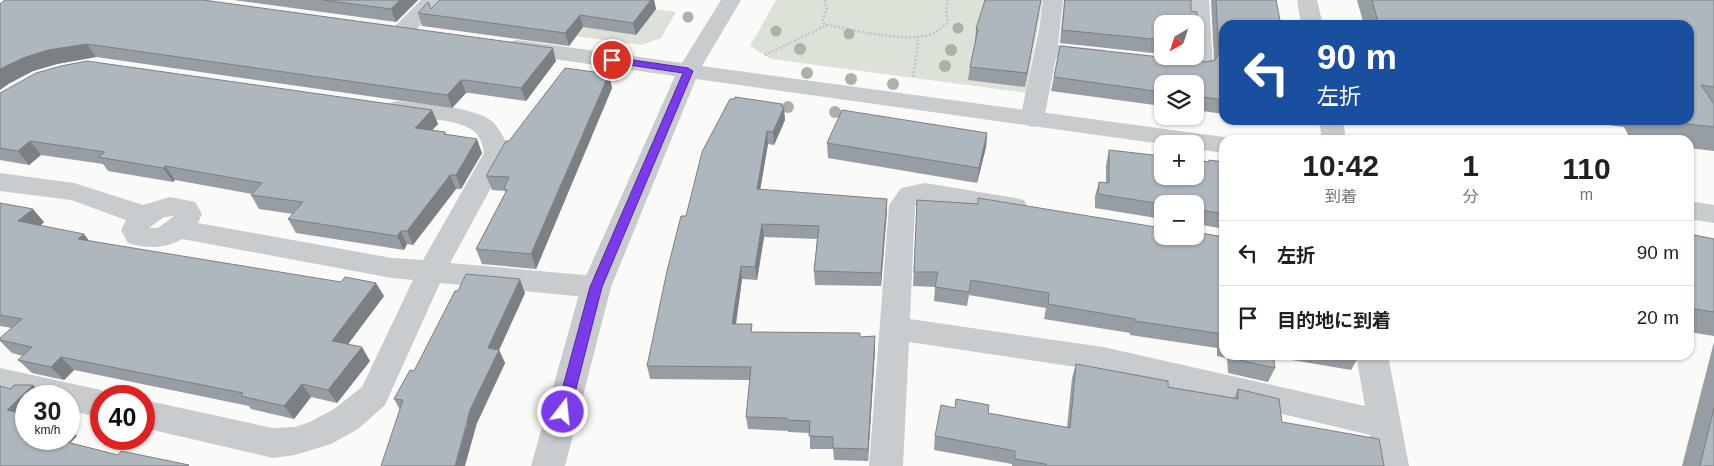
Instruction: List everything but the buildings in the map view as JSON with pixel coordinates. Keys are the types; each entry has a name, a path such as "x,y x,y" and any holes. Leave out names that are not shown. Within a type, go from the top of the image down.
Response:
{"street":[{"path":"432,0 393,30 432,35"},
{"path":"548,466 596,287 688,71 730,0"},
{"path":"1032,119 1046,50 1053,0"},
{"path":"1146,60 1202,67 1199,0"},
{"path":"1308,0 1311,20"},
{"path":"501,45 1219,145"},
{"path":"1046,50 1119,57"},
{"path":"155,416 273,443 319,434 346,419 374,396 431,272 496,152 492,139 484,126 472,119 373,105"},
{"path":"0,182 74,192 145,216 156,210 178,206 186,209 189,214 179,229 392,268 596,287"},
{"path":"886,466 902,206 910,194 925,192 1039,211"},
{"path":"1694,211 1714,214"},
{"path":"893,328 1103,359 1384,424"},
{"path":"1373,360 1392,466"},
{"path":"0,382 15,385"}],"path":[{"path":"825,0 827,9 822,21 827,25 917,36 925,36 939,30 948,22 946,9 948,0"},
{"path":"765,56 827,25"},
{"path":"913,78 918,44 917,36"}],"shaded area":[{"path":"445,0 588,0 676,12 661,38 642,45 430,17"},
{"path":"776,0 1043,0 1027,93 771,59 750,46"}],"route":[{"path":"563,412 596,287 688,71 612,60"}]}
